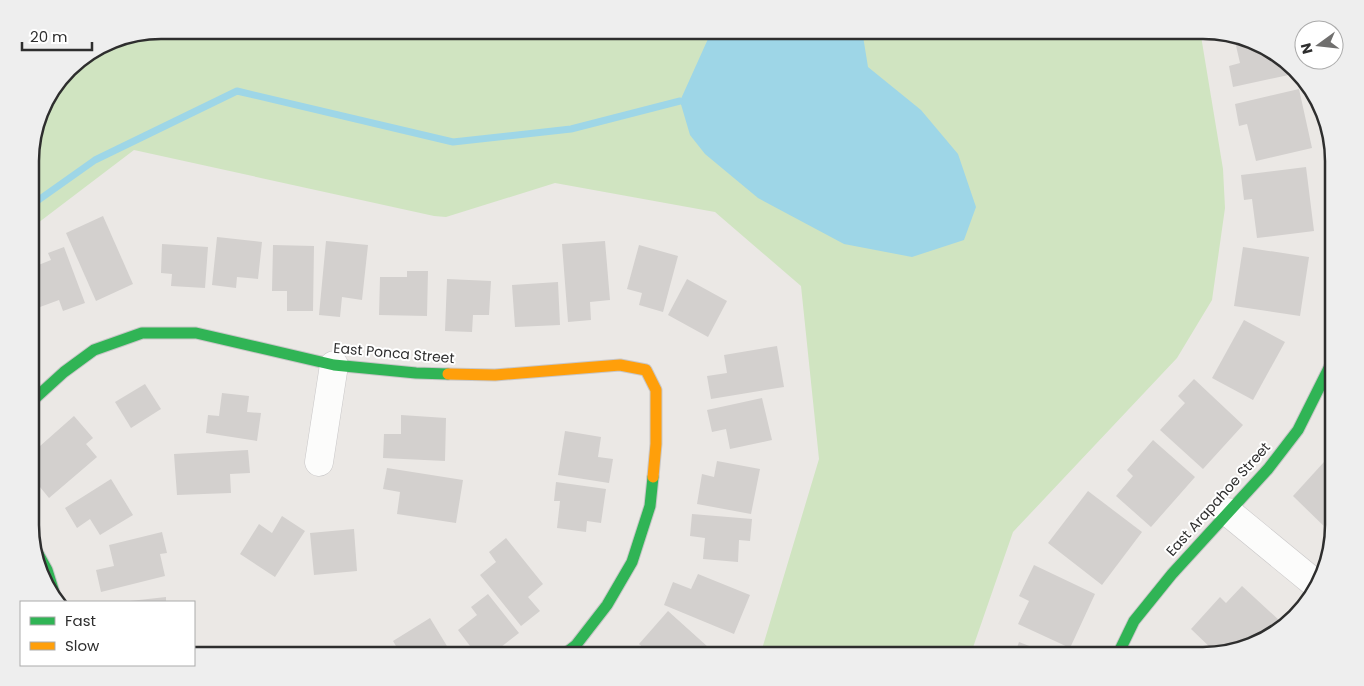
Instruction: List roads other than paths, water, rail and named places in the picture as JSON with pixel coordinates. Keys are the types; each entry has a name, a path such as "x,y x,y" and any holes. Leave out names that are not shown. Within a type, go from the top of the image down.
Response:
{"street":[{"name":"East Ponca Street","path":"39,395 64,372 94,350 142,333 196,333 334,365 416,373 485,375 620,365 646,370 656,390 656,444 650,506 632,562 607,605 573,647"},
{"path":"319,462 334,365"},
{"name":"East Arapahoe Street","path":"1121,647 1134,621 1172,574 1268,469 1298,430 1325,376"},
{"path":"1228,512 1312,581"}],"water":[{"path":"708,39 863,39 868,67 921,110 958,154 976,207 964,240 912,257 844,244 758,198 705,154 690,135 680,101"}],"waterway":[{"path":"39,200 95,160 237,91 453,142 571,129 680,101"}]}
